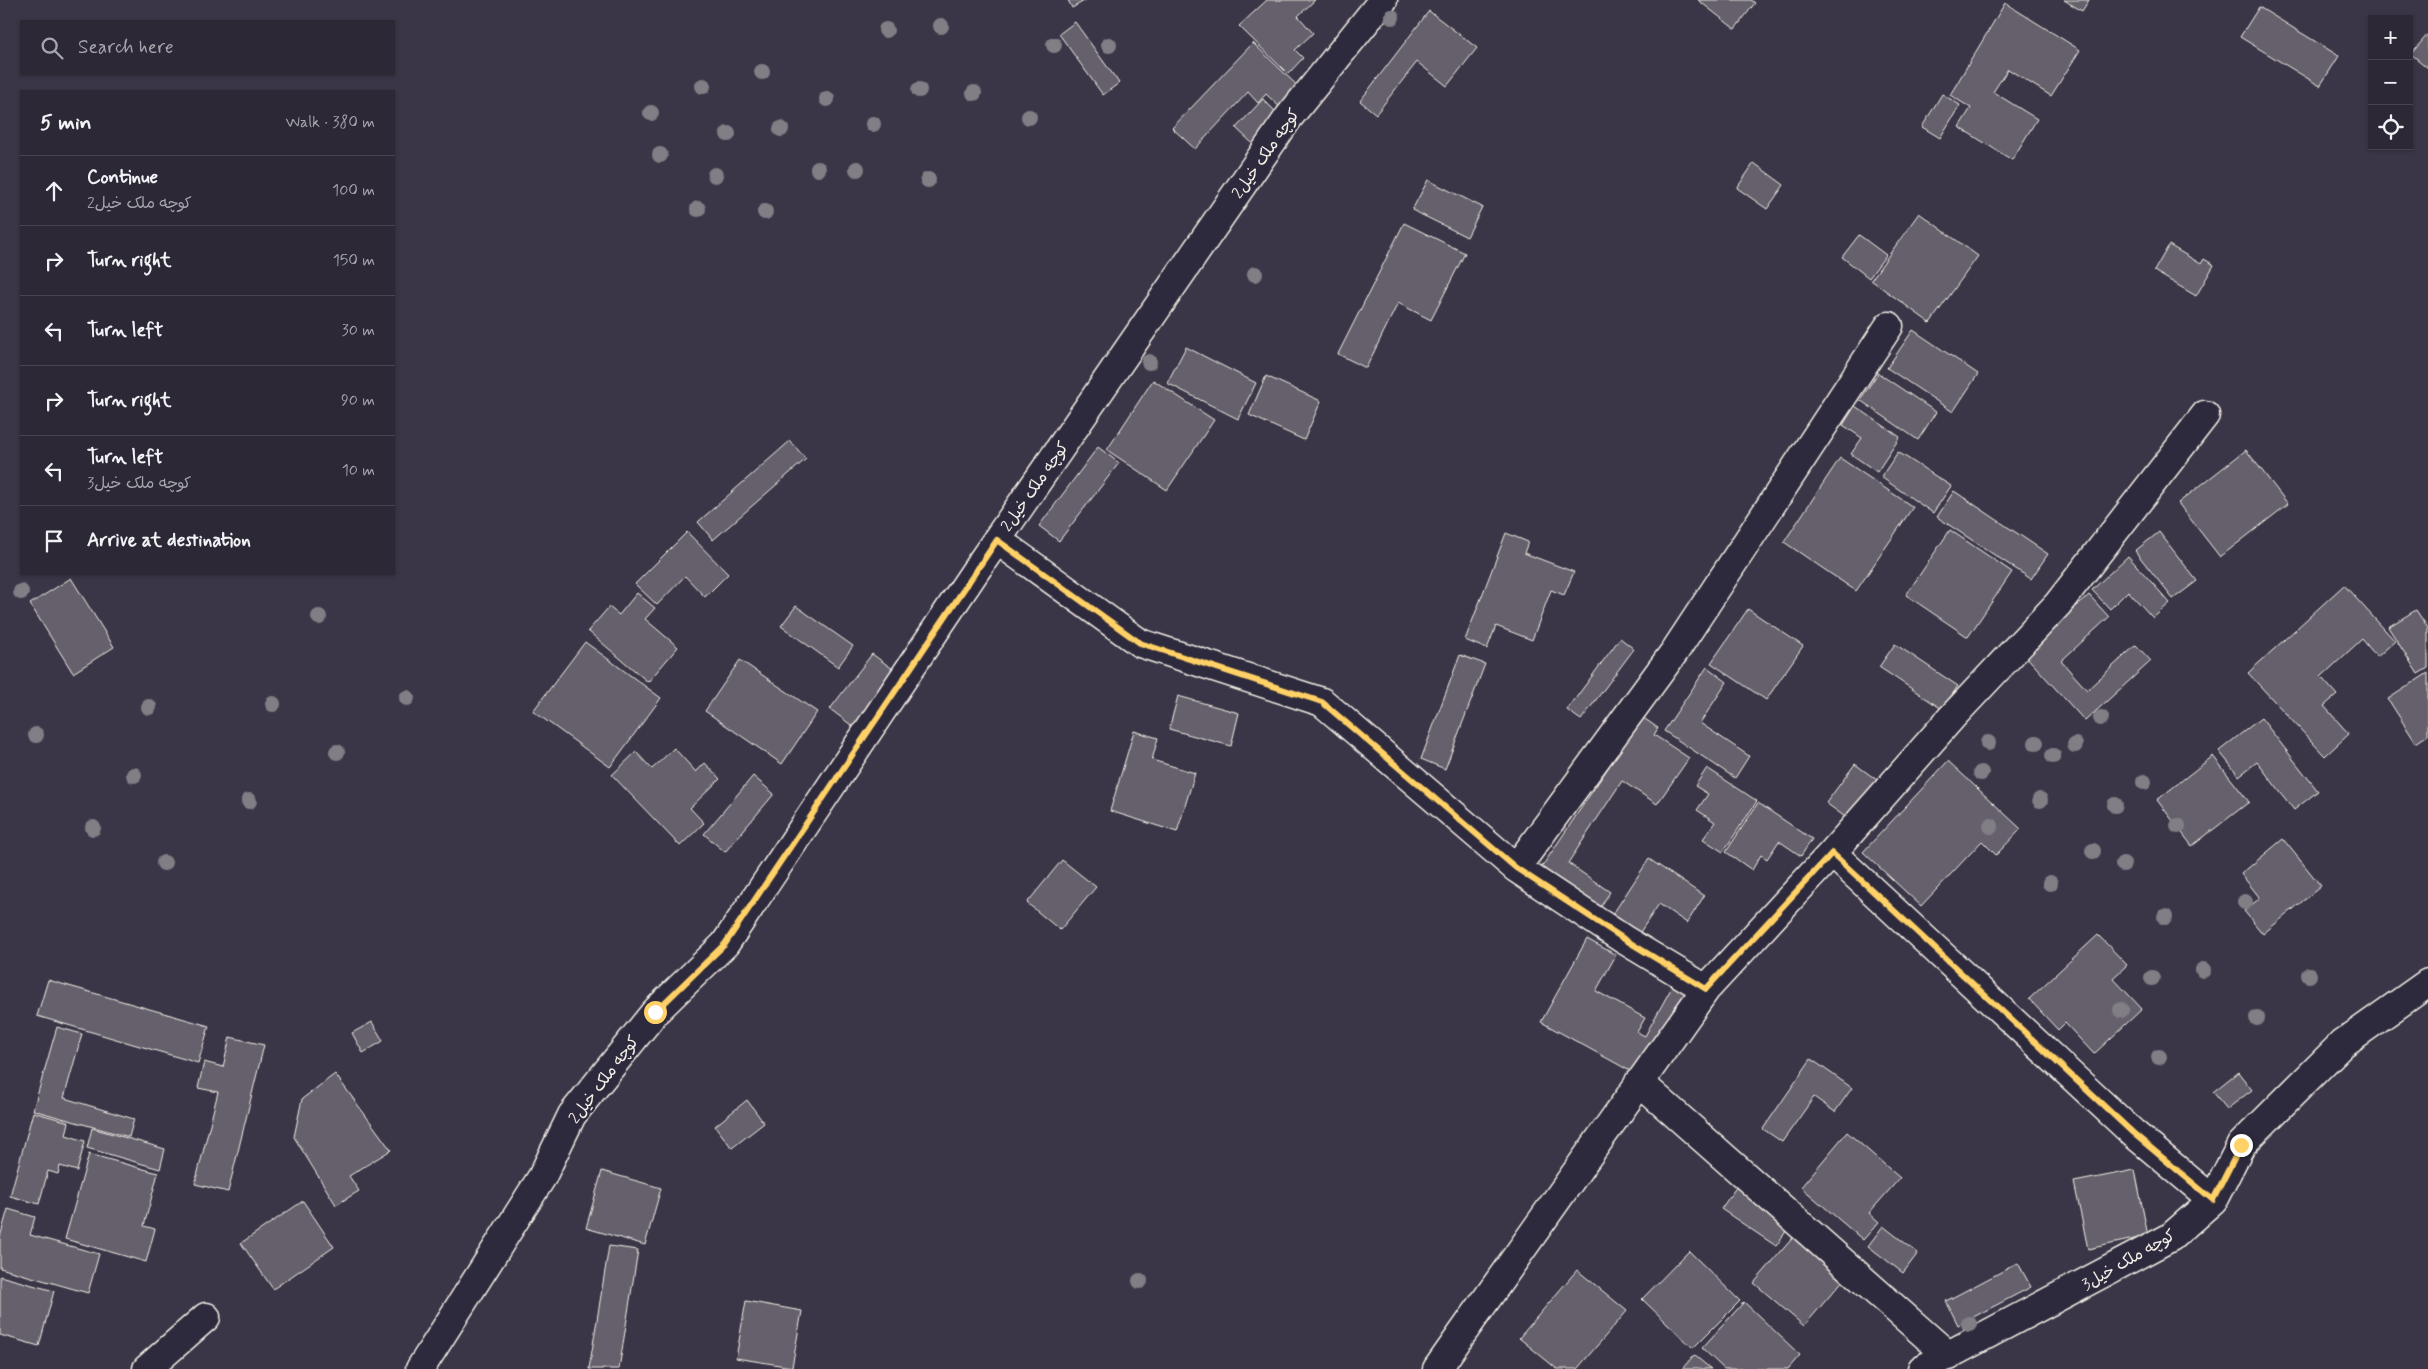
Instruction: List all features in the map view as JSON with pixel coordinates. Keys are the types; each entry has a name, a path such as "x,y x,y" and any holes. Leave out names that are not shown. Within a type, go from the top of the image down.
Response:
{"street":[{"name":"کوچه ملک خیل2","path":"420,1369 542,1177 572,1115 655,1012 725,944 997,540 1289,117 1383,0"},
{"path":"1516,868 1675,651 1890,326"},
{"path":"1437,1369 1706,989 1832,853 1952,717 2058,604 2205,415"},
{"path":"997,540 1140,643 1322,702 1516,868 1624,939 1706,989"},
{"path":"1832,853 2133,1133 2213,1200"},
{"name":"کوچه ملک خیل3","path":"1922,1369 2171,1237 2213,1200 2241,1145 2342,1044 2428,983"},
{"path":"1639,1082 1949,1356"},
{"path":"147,1369 206,1317"}],"building":[{"path":"1068,0 1086,0 1072,8"},
{"path":"1267,0 1315,0 1298,16 1313,33 1295,50 1303,58 1288,74 1239,26"},
{"path":"1698,0 1751,0 1755,3 1735,29"},
{"path":"2064,0 2089,0 2082,11"},
{"path":"2005,3 2080,50 2051,96 2008,69 1993,92 2037,119 2012,160 1959,127 1971,108 1950,95"},
{"path":"2259,7 2339,56 2320,86 2240,37"},
{"path":"1429,11 1477,48 1447,86 1417,62 1376,114 1360,101"},
{"path":"1075,22 1119,83 1103,95 1059,34"},
{"path":"2428,34 2428,68 2413,56 2413,52"},
{"path":"1253,43 1305,93 1286,113 1266,94 1258,103 1248,92 1195,149 1172,128"},
{"path":"1942,94 1960,105 1940,138 1922,127"},
{"path":"1263,99 1280,116 1253,144 1236,128"},
{"path":"1754,163 1784,185 1767,209 1737,188"},
{"path":"1428,180 1482,207 1467,237 1412,210"},
{"path":"1919,213 1978,256 1930,323 1871,280"},
{"path":"1404,223 1465,253 1431,320 1398,303 1366,368 1338,354"},
{"path":"1859,235 1886,255 1869,278 1842,257"},
{"path":"2169,245 2201,264 2204,259 2214,265 2196,296 2154,271"},
{"path":"1913,330 1978,374 1953,412 1887,368"},
{"path":"1186,347 1256,383 1238,419 1167,383"},
{"path":"1878,373 1936,412 1918,440 1860,400"},
{"path":"1266,376 1321,401 1304,440 1249,415"},
{"path":"1153,380 1214,420 1167,490 1107,450"},
{"path":"1855,406 1900,437 1877,472 1851,454 1862,438 1843,425"},
{"path":"790,441 806,459 713,540 698,522"},
{"path":"1098,447 1119,463 1059,541 1039,526"},
{"path":"2246,450 2288,504 2220,557 2178,503"},
{"path":"1898,452 1951,486 1933,513 1881,477"},
{"path":"1840,458 1913,507 1856,591 1784,542"},
{"path":"1954,491 2048,554 2031,579 1937,517"},
{"path":"1950,530 2012,572 1968,637 1906,595"},
{"path":"687,532 728,574 705,597 685,576 657,605 635,584"},
{"path":"2159,532 2197,581 2173,599 2135,551"},
{"path":"1506,533 1528,542 1524,553 1574,572 1564,595 1551,590 1532,640 1496,626 1487,649 1465,640"},
{"path":"2128,556 2170,603 2153,618 2128,591 2110,609 2092,590"},
{"path":"71,578 114,647 73,673 30,604"},
{"path":"2344,585 2395,641 2377,657 2362,639 2321,677 2337,695 2324,706 2349,734 2325,756 2248,673"},
{"path":"637,593 655,608 645,619 678,647 648,682 588,631 609,607 619,615"},
{"path":"2089,595 2109,617 2061,661 2087,690 2136,645 2151,661 2085,721 2024,654"},
{"path":"796,606 853,646 838,667 781,626"},
{"path":"1748,609 1803,646 1766,700 1711,663"},
{"path":"2416,610 2428,628 2428,668 2418,674 2388,627"},
{"path":"1620,638 1634,649 1581,720 1567,710"},
{"path":"585,642 661,698 610,767 533,711"},
{"path":"1895,644 1958,686 1942,709 1879,667"},
{"path":"872,654 897,672 855,728 830,709"},
{"path":"1460,655 1485,664 1445,769 1421,759"},
{"path":"740,660 817,712 782,764 705,711"},
{"path":"1707,667 1727,682 1700,723 1749,756 1735,778 1664,731"},
{"path":"2428,673 2428,735 2416,743 2388,699"},
{"path":"1178,696 1239,713 1231,746 1169,729"},
{"path":"1642,717 1658,728 1654,735 1689,758 1657,804 1622,781 1568,863 1610,892 1598,911 1539,871"},
{"path":"2261,718 2318,791 2294,810 2257,762 2239,776 2219,751"},
{"path":"1134,731 1158,738 1152,760 1195,773 1177,832 1110,811"},
{"path":"674,748 696,772 705,763 720,779 690,808 704,823 680,846 612,775 636,752 652,769"},
{"path":"2213,756 2249,802 2192,846 2157,800"},
{"path":"1948,761 2021,829 1996,855 1982,841 1921,906 1863,852"},
{"path":"1855,764 1881,783 1852,822 1826,803"},
{"path":"1707,768 1757,801 1723,852 1703,839 1715,822 1697,810 1708,794 1695,786"},
{"path":"753,776 774,794 725,852 704,834"},
{"path":"1758,803 1812,839 1801,856 1779,841 1767,859 1761,855 1752,870 1726,852"},
{"path":"2283,839 2321,886 2263,934 2244,911 2260,898 2241,874"},
{"path":"1649,859 1704,896 1687,923 1659,904 1632,944 1605,926"},
{"path":"1062,860 1096,887 1060,930 1027,903"},
{"path":"2098,935 2127,965 2113,978 2142,1009 2094,1054 2065,1023 2058,1030 2029,999"},
{"path":"1587,939 1616,955 1596,991 1645,1018 1637,1032 1645,1036 1673,985 1688,992 1641,1077 1541,1022"},
{"path":"48,980 209,1026 198,1063 37,1016"},
{"path":"372,1022 383,1041 363,1053 352,1033"},
{"path":"57,1027 82,1034 64,1098 134,1119 129,1137 33,1110"},
{"path":"230,1037 264,1045 228,1192 195,1184 218,1092 198,1088 204,1062 223,1067"},
{"path":"1811,1059 1852,1088 1835,1112 1814,1097 1782,1142 1763,1129"},
{"path":"2238,1072 2252,1090 2227,1109 2213,1092"},
{"path":"335,1074 391,1150 349,1176 359,1191 336,1205 294,1137 302,1099"},
{"path":"747,1100 764,1123 732,1148 715,1126"},
{"path":"33,1112 69,1122 66,1135 85,1141 77,1171 60,1166 58,1174 48,1171 39,1204 10,1196"},
{"path":"92,1128 165,1149 160,1169 87,1148"},
{"path":"1847,1132 1900,1178 1869,1213 1879,1222 1863,1240 1801,1187"},
{"path":"89,1154 158,1173 144,1226 155,1229 146,1262 65,1239"},
{"path":"2135,1170 2148,1236 2088,1249 2074,1182"},
{"path":"602,1171 661,1188 645,1245 586,1228"},
{"path":"1737,1186 1791,1224 1776,1246 1721,1209"},
{"path":"303,1201 334,1247 273,1289 241,1243"},
{"path":"8,1209 35,1217 30,1235 99,1254 88,1293 0,1268 0,1237"},
{"path":"1883,1226 1918,1253 1903,1273 1868,1246"},
{"path":"1796,1234 1845,1278 1804,1326 1754,1283"},
{"path":"609,1246 638,1250 619,1369 589,1369"},
{"path":"1689,1251 1740,1301 1693,1348 1642,1299"},
{"path":"2018,1263 2031,1287 1958,1325 1946,1301"},
{"path":"1577,1270 1627,1311 1577,1369 1557,1369 1519,1338"},
{"path":"0,1276 54,1291 39,1346 0,1335"},
{"path":"746,1301 802,1311 792,1367 736,1358"},
{"path":"1744,1302 1800,1355 1788,1369 1724,1369 1702,1348"},
{"path":"1694,1355 1711,1369 1682,1369"}],"route":[{"path":"655,1012 725,944 997,540 1140,643 1322,702 1516,868 1624,939 1706,989 1832,853 2133,1133 2213,1200 2241,1145"}]}
